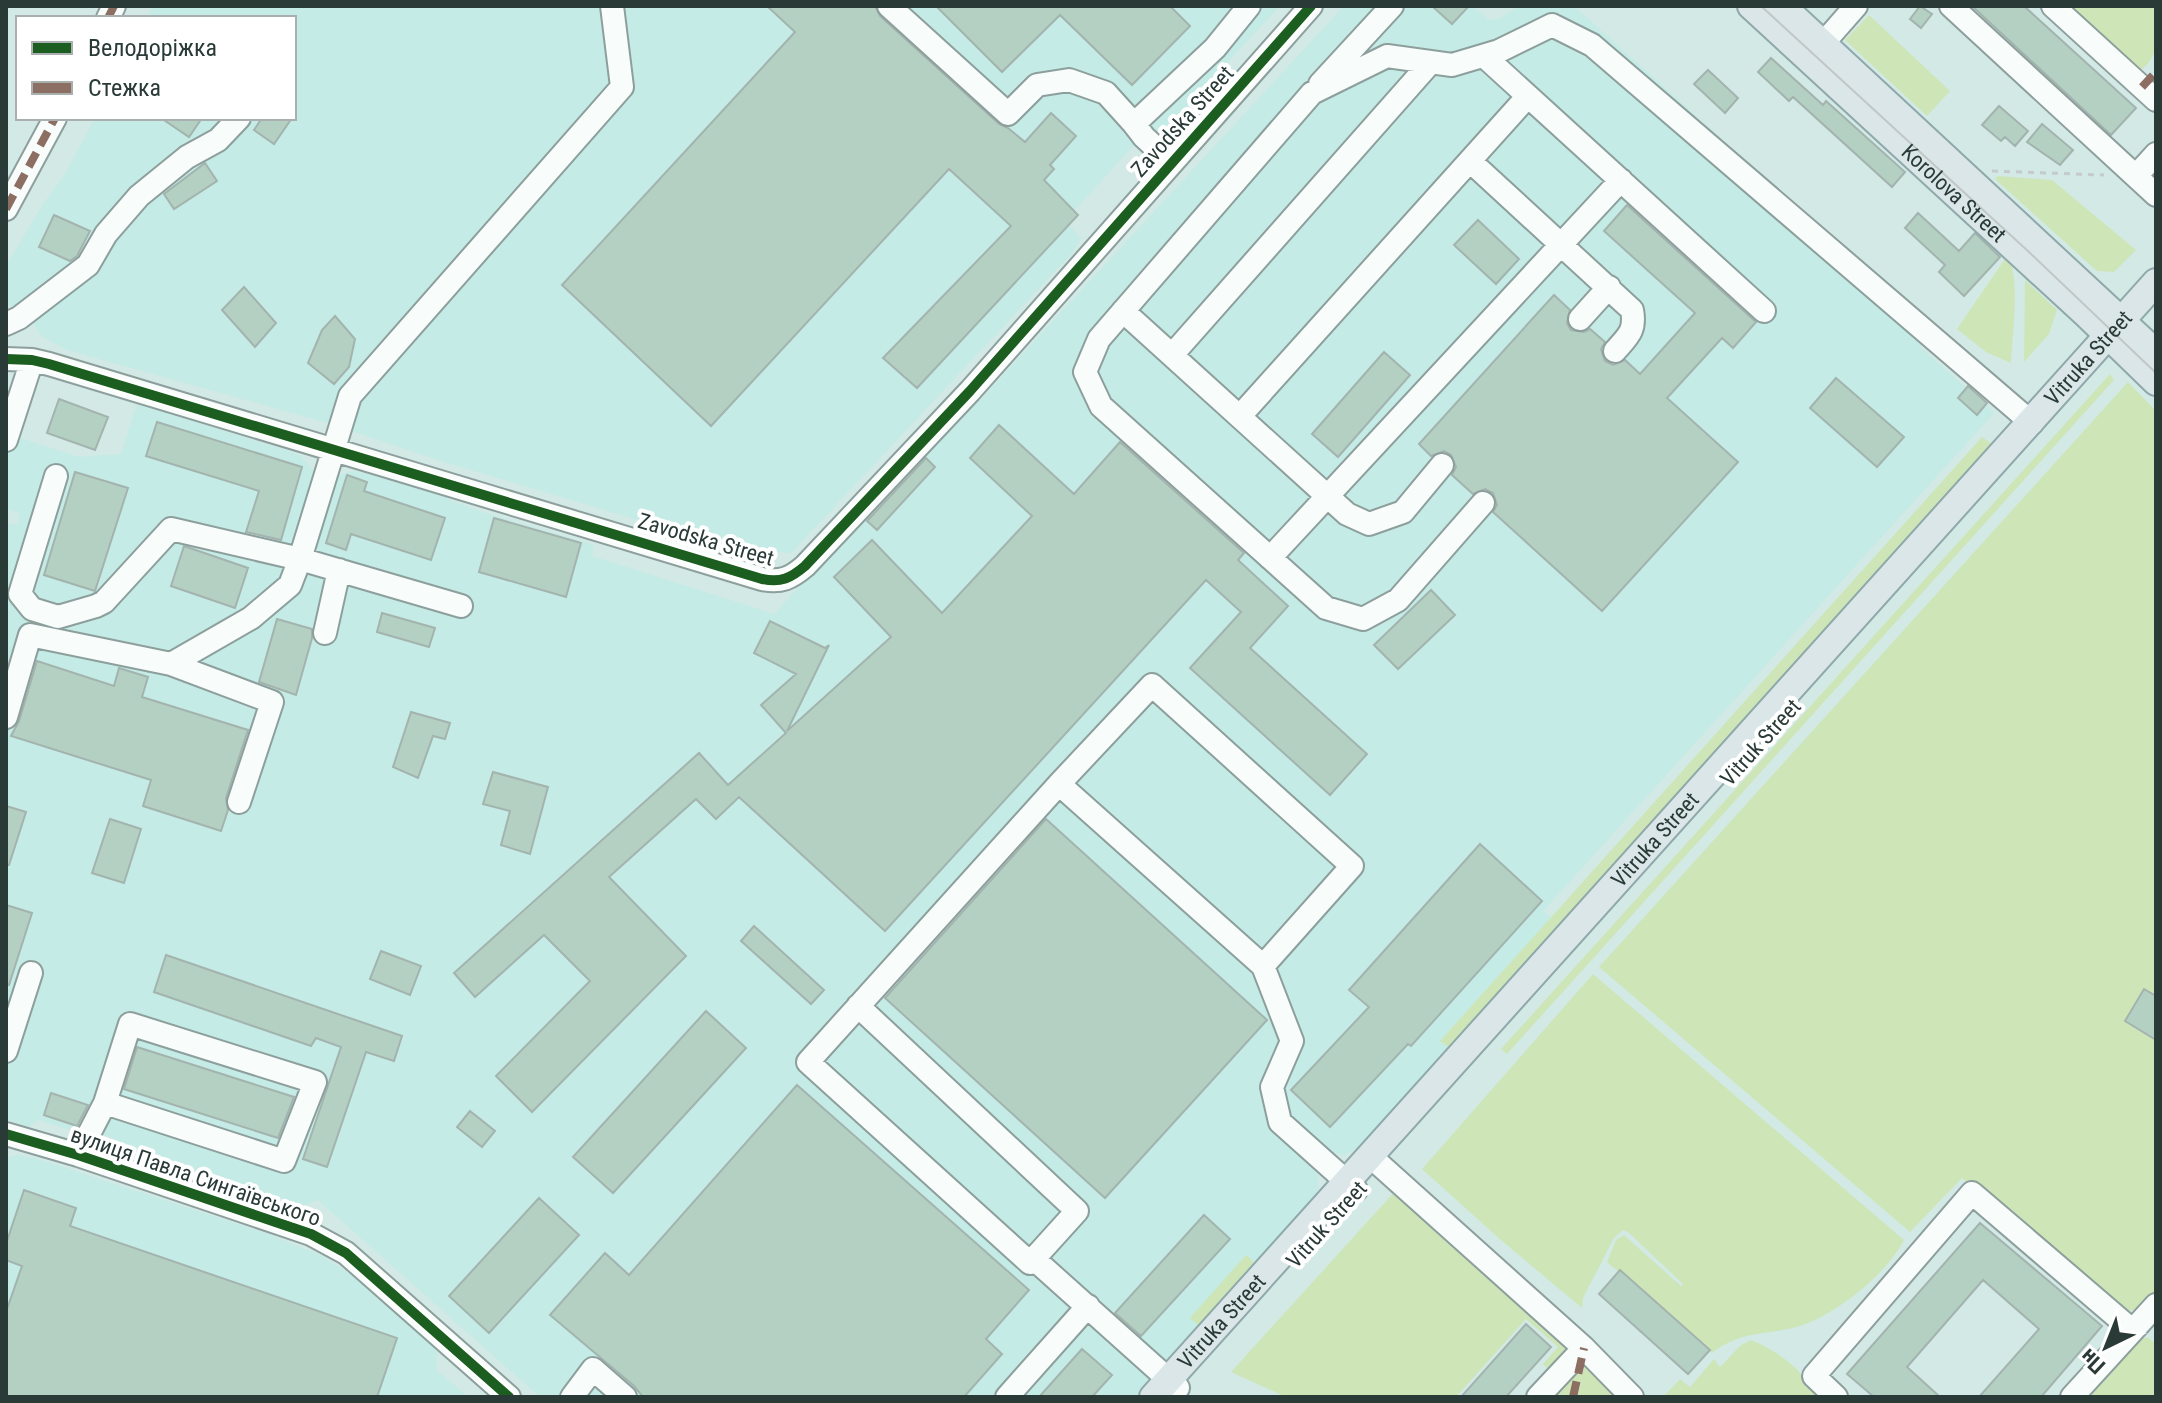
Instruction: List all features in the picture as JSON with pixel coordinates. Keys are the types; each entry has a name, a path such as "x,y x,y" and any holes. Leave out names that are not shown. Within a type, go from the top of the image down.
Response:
{"main road":[{"path":"1751,6 1816,51 2120,332 2156,382"},
{"path":"1782,6 1816,51"},
{"name":"Vitruka Street","path":"1167,1391 2032,423 2120,332 2156,282"},
{"name":"Vitruk Street","path":"1374,1160 2120,332 2156,301"},
{"path":"2120,332 2156,353"}],"street":[{"path":"171,664 251,618 290,585 336,450 350,396 622,87 612,6"},
{"path":"889,6 1008,114 1037,85 1069,80 1106,93 1144,137 1172,163"},
{"path":"1134,124 1215,48 1249,6"},
{"name":"Zavodska Street","path":"6,359 32,360 762,579 788,579 805,566 970,391 1311,6"},
{"path":"1392,6 1312,93 1099,339 1085,372 1101,406 1326,608 1363,619 1398,600 1483,503"},
{"path":"1816,51 1856,6"},
{"path":"1951,6 2156,195"},
{"path":"2053,6 2156,100"},
{"path":"1312,93 1387,56 1452,65 1499,51 1552,25 1592,45 2032,423"},
{"path":"1484,56 1764,311"},
{"path":"1172,355 1431,62"},
{"path":"1240,416 1528,96"},
{"path":"6,209 54,120"},
{"path":"6,324 19,318 88,265 106,234 139,196 187,157 218,140 237,120"},
{"path":"2136,176 2156,154"},
{"path":"1470,161 1632,310 1634,323 1615,351"},
{"path":"1270,558 1621,180"},
{"path":"1580,319 1609,287"},
{"path":"1123,311 1347,514 1369,524 1403,512 1442,465"},
{"path":"6,440 32,360"},
{"path":"56,476 20,594 32,609 58,617 104,602 171,529 300,559 461,606"},
{"path":"325,633 339,570"},
{"path":"6,717 30,635 171,664 272,702 239,802"},
{"path":"858,1006 1077,1211 1030,1263 808,1062 858,1006 1059,784 1152,685 1352,866 1263,966"},
{"path":"1059,784 1263,966 1292,1041 1272,1087 1280,1122 1352,1185"},
{"path":"7,1044 31,973"},
{"path":"78,1155 105,1103 130,1024 315,1082 284,1161 105,1103"},
{"name":"вулиця Павла Сингаївського","path":"6,1134 78,1155 311,1234 346,1253 509,1397"},
{"path":"1374,1160 1584,1348 1632,1397"},
{"path":"1836,1397 1814,1376 1972,1193 2132,1330"},
{"path":"1034,1259 1088,1306 1167,1391"},
{"path":"2072,1397 2156,1305"},
{"path":"1007,1397 1088,1306"},
{"path":"1538,1397 1584,1348"},
{"path":"572,1397 593,1369 625,1397"}],"path":[{"path":"1982,171 2136,176"}],"shaded area":[{"path":"153,6 1280,6 1157,138 1145,133 1065,221 1081,239 1072,253 791,553 732,548 441,461 328,423 67,350 41,336 34,324 34,316 6,304 6,266 43,204 64,176 94,120 296,120 296,16 148,16"},
{"path":"1344,6 1472,6 1489,20 1499,19 1519,6 1574,6 1934,330 1920,347 1994,413 1543,911 1560,926 1362,1146 1344,1155 1331,1152 1316,1168 1319,1188 1312,1200 1135,1397 540,1397 318,1200 303,1206 114,1147 112,1138 76,1125 71,1130 38,1120 29,1127 6,1119 6,523 17,525 20,513 6,509 6,449 10,435 79,457 121,454 137,404 289,451 301,456 312,469 336,476 353,471 449,497 449,500 482,512 594,545 592,556 774,614 975,397 980,400"},
{"path":"17,1155 35,1158 268,1234 320,1255 357,1278 437,1347 436,1370 469,1397 6,1397 6,1158"}],"green space":[{"path":"2061,6 2156,6 2157,33 2151,59 2138,71"},
{"path":"1869,15 1950,91 1927,116 1845,40"},
{"path":"1998,176 2052,180 2136,250 2114,272 2097,271 1995,179"},
{"path":"2007,256 2015,291 2011,363 1986,352 1957,329"},
{"path":"2025,280 2057,310 2049,334 2024,362"},
{"path":"2110,374 2114,380 1507,1054 1501,1049"},
{"path":"2128,382 2156,411 2156,1296 2141,1309 2121,1312 2037,1246 1962,1178 1910,1232 1599,967"},
{"path":"1982,437 1992,444 1991,448 1449,1048 1440,1041"},
{"path":"1593,974 1904,1240 1870,1282 1838,1307 1804,1325 1739,1338 1712,1353 1607,1262 1616,1240 1624,1235 1681,1286 1683,1284 1628,1232 1623,1230 1614,1238 1583,1298 1582,1308 1422,1169"},
{"path":"1398,1188 1571,1348 1551,1372 1543,1364 1558,1347 1526,1319 1456,1397 1286,1397 1231,1372"},
{"path":"1246,1255 1255,1263 1199,1326 1190,1318"},
{"path":"2147,1337 2156,1344 2156,1397 2086,1397 2137,1341"},
{"path":"1751,1340 1790,1363 1820,1397 1663,1397 1680,1379 1690,1387 1714,1359 1720,1367 1741,1345"},
{"path":"1589,1364 1629,1397 1546,1397 1577,1366"}],"building":[{"path":"767,6 875,6 880,16 999,124 1025,142 1051,113 1076,136 1050,165 1054,169 1044,180 1078,215 917,388 883,358 1011,226 949,169 711,426 562,285 795,32"},
{"path":"936,6 1170,6 1190,26 1132,85 1060,15 1002,72"},
{"path":"1432,6 1469,6 1452,24"},
{"path":"1920,6 1932,14 1921,28 1910,19"},
{"path":"1972,6 2024,6 2136,108 2111,135"},
{"path":"1771,58 1823,105 1826,101 1905,172 1892,187 1793,97 1789,101 1758,72"},
{"path":"1708,70 1738,98 1725,113 1694,84"},
{"path":"1999,106 2028,131 2015,146 2005,137 2001,141 1982,125"},
{"path":"164,120 201,120 189,137"},
{"path":"261,120 291,120 274,144 254,130"},
{"path":"2042,124 2073,150 2060,165 2027,142"},
{"path":"205,163 217,181 174,209 164,194"},
{"path":"1627,205 1756,322 1733,348 1722,338 1667,398 1738,462 1602,611 1493,512 1497,505 1493,493 1485,489 1473,494 1452,475 1456,467 1451,455 1444,451 1431,456 1419,444 1554,295 1570,310 1567,323 1571,330 1584,332 1590,329 1605,342 1601,349 1605,361 1613,365 1625,360 1640,374 1695,313 1604,231"},
{"path":"1918,213 1959,251 1975,233 2000,257 1964,296 1939,272 1945,265 1905,228"},
{"path":"54,215 90,231 77,256 70,261 39,247"},
{"path":"1478,220 1519,259 1496,284 1454,245"},
{"path":"244,287 276,323 255,347 222,310"},
{"path":"335,316 355,339 349,367 334,384 308,363 322,330"},
{"path":"1384,352 1410,375 1338,457 1312,434"},
{"path":"1836,378 1904,437 1877,467 1810,408"},
{"path":"1968,386 1987,403 1977,415 1958,398"},
{"path":"59,399 108,417 95,450 47,433"},
{"path":"157,422 302,467 281,540 246,532 259,491 146,456"},
{"path":"999,425 1074,494 1120,442 1244,553 1238,560 1288,606 1250,648 1367,754 1330,795 1190,668 1241,612 1206,580 885,931 739,797 716,819 696,799 609,877 686,956 532,1112 496,1076 590,981 544,935 475,997 454,973 699,753 728,785 786,733 761,705 796,674 754,653 770,621 825,648 829,645 787,731 891,637 834,577 872,540 942,613 1032,516 970,458"},
{"path":"926,458 935,467 877,530 867,521"},
{"path":"75,472 128,488 95,591 44,575"},
{"path":"347,475 367,482 364,491 445,518 431,560 351,534 346,550 326,543"},
{"path":"494,518 581,543 566,597 479,572"},
{"path":"184,546 248,568 235,608 171,586"},
{"path":"1431,590 1455,615 1398,669 1374,645"},
{"path":"382,613 435,628 429,647 377,632"},
{"path":"277,619 312,629 296,695 259,682"},
{"path":"37,661 114,686 119,668 148,677 142,697 248,730 226,798 228,810 221,831 143,806 151,780 11,736 19,721"},
{"path":"411,712 450,723 445,739 433,736 418,778 393,767"},
{"path":"493,772 548,787 530,854 501,845 510,811 483,804"},
{"path":"6,806 26,812 9,865 6,865"},
{"path":"110,819 141,829 124,883 92,873"},
{"path":"1046,819 1267,1020 1105,1198 885,998"},
{"path":"1480,844 1542,901 1411,1046 1408,1044 1330,1127 1291,1090 1369,1007 1349,990"},
{"path":"6,905 32,913 9,985 6,984"},
{"path":"754,926 824,990 811,1004 741,941"},
{"path":"381,951 421,966 410,995 370,979"},
{"path":"166,955 402,1036 394,1061 366,1052 327,1167 303,1159 341,1047 316,1038 311,1046 154,992"},
{"path":"2144,989 2156,996 2156,1040 2125,1021"},
{"path":"706,1011 746,1048 613,1193 573,1157"},
{"path":"137,1047 294,1097 278,1138 124,1089"},
{"path":"797,1085 1029,1290 986,1339 1002,1354 964,1397 643,1397 550,1315 605,1253 629,1275"},
{"path":"51,1093 88,1105 77,1126 44,1115"},
{"path":"470,1111 495,1131 482,1147 457,1127"},
{"path":"24,1190 76,1208 70,1226 397,1338 377,1397 6,1397 6,1312 22,1266 6,1260 6,1244"},
{"path":"539,1198 579,1235 489,1333 449,1296"},
{"path":"1204,1215 1230,1239 1141,1336 1115,1313"},
{"path":"1980,1223 2102,1326 2041,1397 1979,1397 2039,1329 1983,1280 1907,1367 1940,1397 1874,1397 1847,1374"},
{"path":"1620,1270 1710,1350 1688,1374 1599,1294"},
{"path":"1526,1324 1551,1347 1506,1397 1461,1397"},
{"path":"1082,1349 1112,1375 1092,1397 1039,1397"}],"tram line":[{"path":"1761,6 2156,373"}],"marked path":[{"path":"109,16 114,6"},
{"path":"2142,87 2156,72"},
{"path":"6,209 54,120"},
{"path":"1573,1397 1584,1348"}],"cycle path":[{"path":"6,359 49,364 762,579 785,578 805,566 970,391 1311,6"},
{"path":"6,1134 78,1155 311,1234 346,1253 509,1397"}]}
